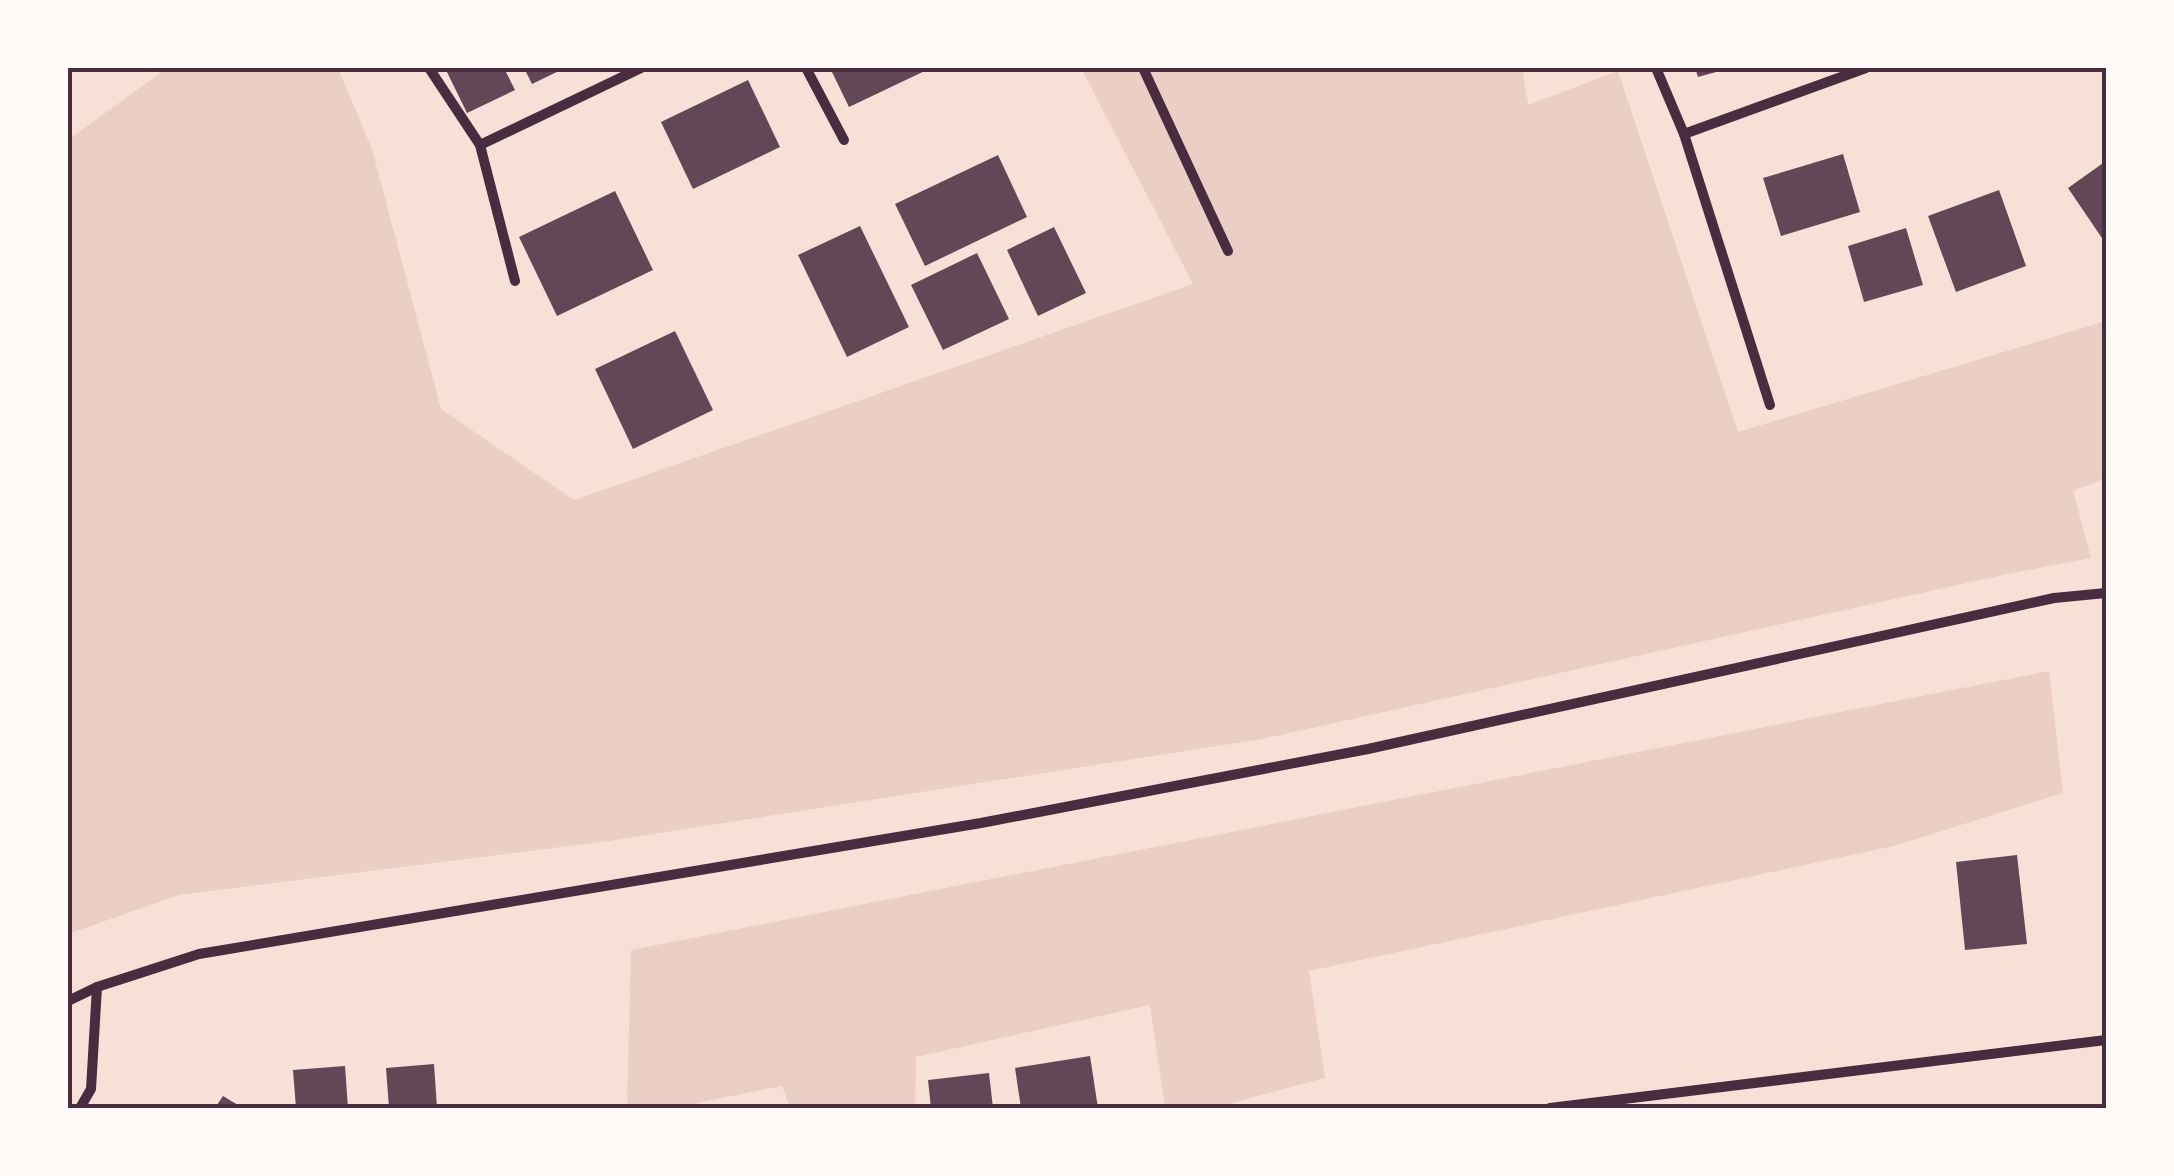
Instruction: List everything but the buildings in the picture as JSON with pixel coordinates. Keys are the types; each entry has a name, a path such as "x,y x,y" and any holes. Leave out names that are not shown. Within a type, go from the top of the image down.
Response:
{"street":[{"path":"429,68 480,145 515,281"},
{"path":"480,145 641,68"},
{"path":"806,68 844,140"},
{"path":"1143,68 1228,252"},
{"path":"1656,68 1684,134 1770,405"},
{"path":"1684,134 1866,68"},
{"path":"68,1001 98,987 199,954 1000,820 1368,749 2054,598 2106,593"},
{"path":"80,1108 90,1088 98,987"},
{"path":"1550,1108 2106,1040"}],"shaded area":[{"path":"167,68 338,68 372,149 441,409 574,500 1193,284 1081,68 1522,68 1528,105 1618,71 1738,432 2106,321 2106,478 2073,491 2091,558 1262,739 609,841 179,895 68,934 68,140"},
{"path":"2049,671 2063,793 1894,846 1309,971 1325,1078 1214,1108 1165,1108 1150,1005 916,1057 915,1108 790,1108 782,1086 672,1108 627,1108 631,950"}]}
